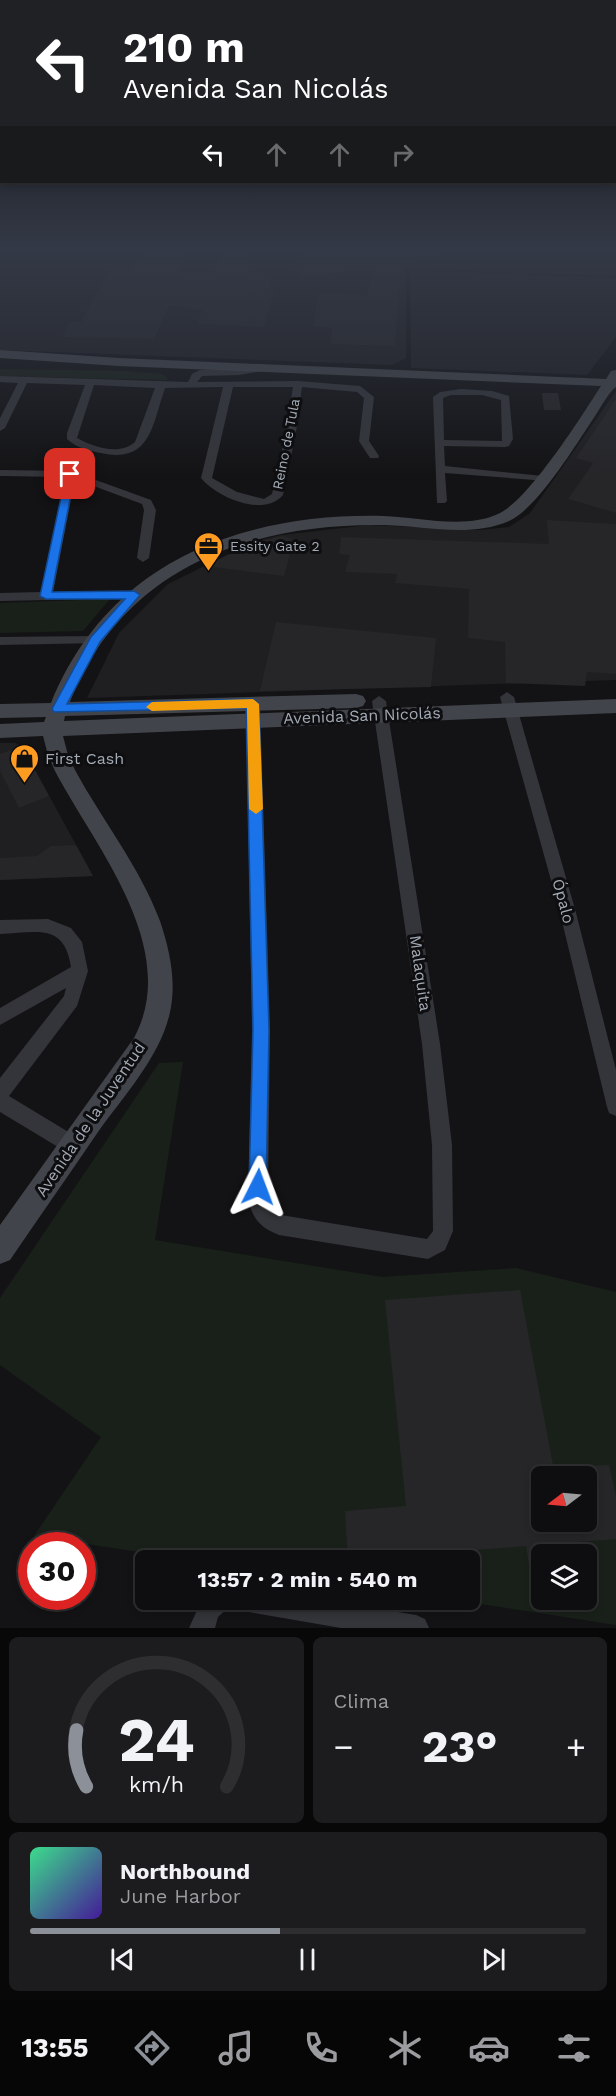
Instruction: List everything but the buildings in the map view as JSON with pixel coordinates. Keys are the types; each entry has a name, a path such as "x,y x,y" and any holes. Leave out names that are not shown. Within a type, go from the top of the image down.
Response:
{"street":[{"path":"0,356 118,362 178,375 265,368 614,380"},
{"path":"191,385 195,375 265,368"},
{"path":"0,379 161,385 178,375"},
{"path":"178,375 191,385 298,384 365,391 369,397 364,441 374,456"},
{"path":"0,429 24,380"},
{"path":"55,719 95,640 134,595 149,584 197,556 269,530 344,521 462,524 489,522 509,515 519,509 540,482 614,380"},
{"path":"91,381 72,433 72,439 117,453 134,450 140,443 161,385"},
{"name":"Reino de Tula","path":"229,384 207,473 208,481 216,487 254,501 269,501 275,498 278,491 298,384"},
{"path":"439,443 505,444 508,439 506,398 496,394 455,391 440,394 438,397 439,443 441,501"},
{"path":"0,472 70,474 147,502 150,515 143,558"},
{"path":"440,472 540,482"},
{"path":"46,596 70,474"},
{"path":"0,597 134,595"},
{"path":"0,641 95,640"},
{"name":"Avenida San Nicolás","path":"0,730 55,719 508,703 616,694"},
{"name":"Avenida San Nicolás","path":"508,703 616,706"},
{"name":"Ópalo","path":"508,703 567,909 616,1107"},
{"name":"Malaquita","path":"253,712 261,1030 258,1187 262,1213 279,1225 418,1249 436,1245 442,1238 444,1227 442,1145 431,1044 380,708"},
{"name":"Avenida San Nicolás","path":"0,711 55,719"},
{"name":"Avenida de la Juventud","path":"0,1250 137,1054 159,1010 161,985 155,938 143,907 66,773 54,742 55,719"},
{"path":"0,927 48,926 57,928 76,947 81,971 71,1000 0,1093"},
{"path":"0,1017 81,971"},
{"path":"0,1101 73,1146"},
{"path":"309,1610 416,1628"}],"shaded area":[{"path":"0,325 406,325 406,358 392,365 0,350"},
{"path":"411,325 616,325 616,337 587,375 411,368"},
{"path":"0,369 125,371 161,374 167,377 167,380 0,376"},
{"path":"616,391 616,680 87,698 119,633 168,584 253,542 281,535 369,525 480,530 509,527 530,513"},
{"path":"110,599 83,631 0,633 0,603"},
{"path":"0,743 15,743 22,746 93,876 0,880"},
{"path":"183,1062 155,1240 382,1277 516,1268 616,1292 616,1625 480,1604 480,1550 135,1551 96,1545 96,1532 37,1532 101,1437 0,1365 0,1298 159,1063"}],"slow traffic":[{"path":"152,707 253,704 256,809"}],"place":[{"name":"Essity Gate 2","path":"209,572"},
{"name":"First Cash","path":"24,784"}],"route":[{"path":"70,474 46,596 134,595 95,640 58,709 253,704 261,1030 258,1187"}]}
